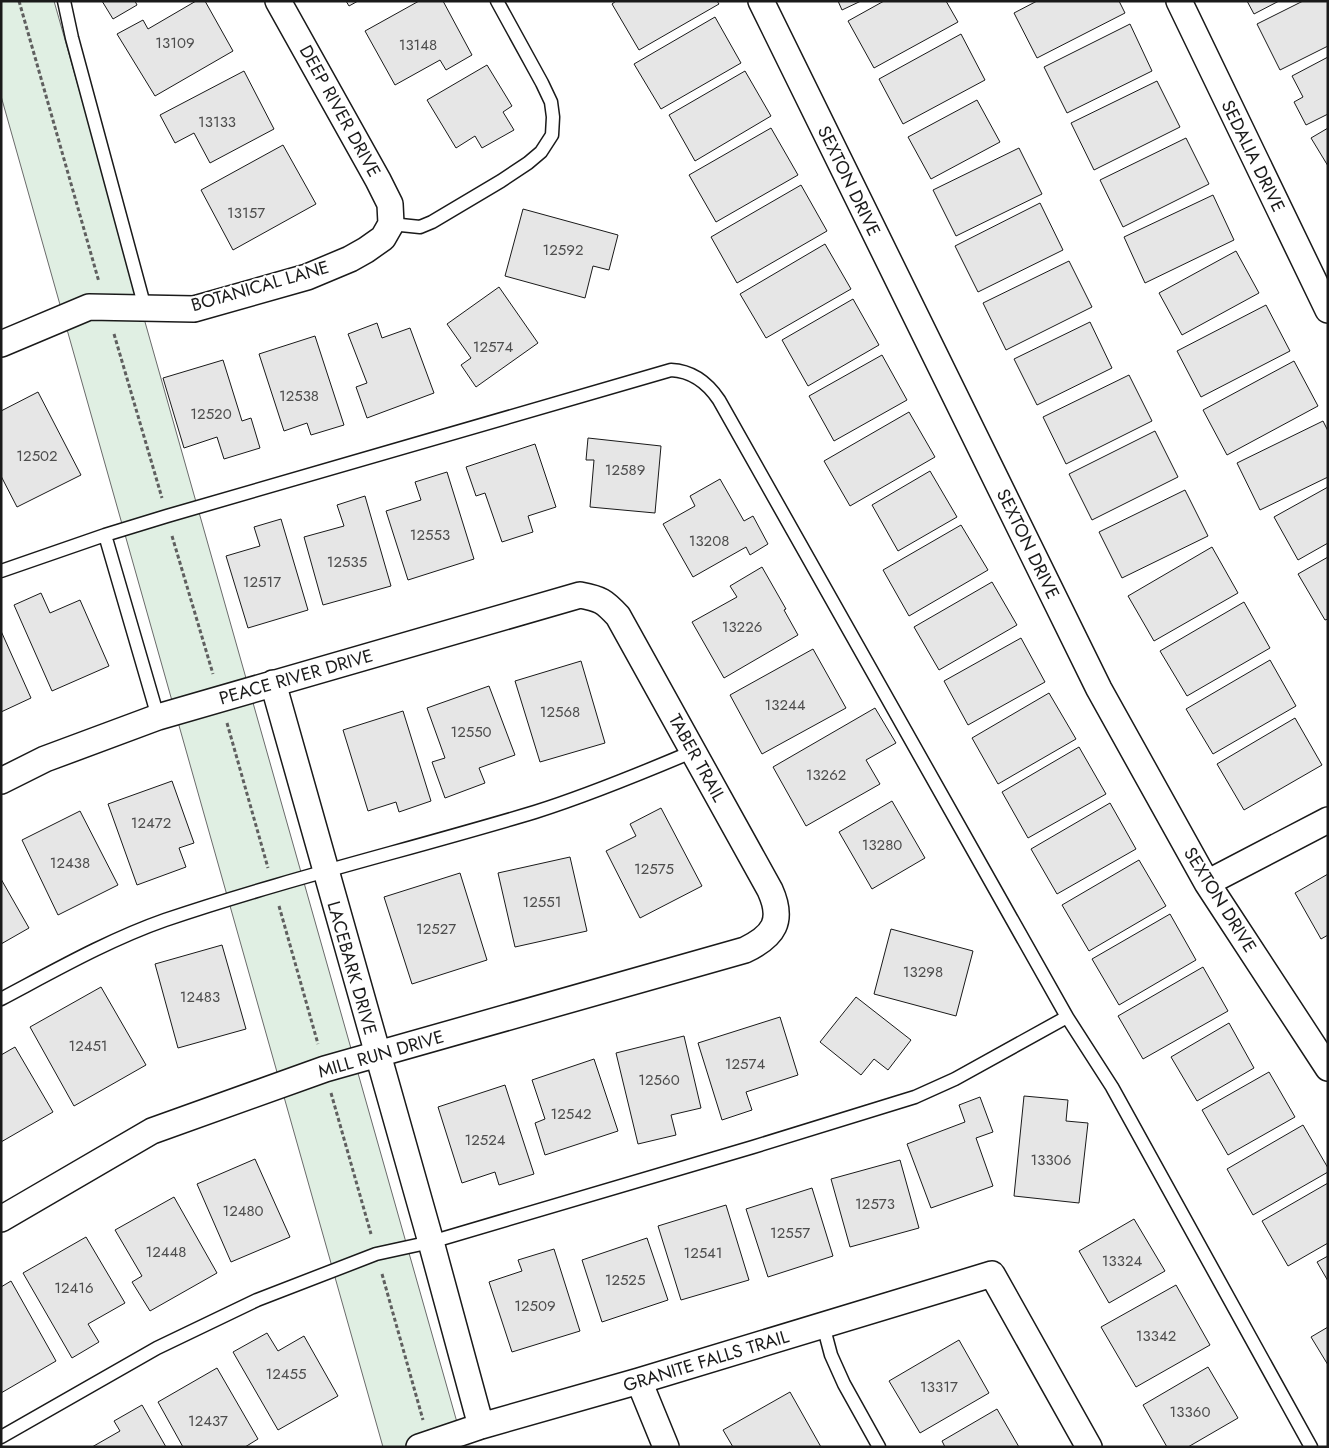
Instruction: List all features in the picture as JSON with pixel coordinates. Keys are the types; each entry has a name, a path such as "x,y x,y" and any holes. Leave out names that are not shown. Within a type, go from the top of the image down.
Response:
{"street":[{"name":"DEEP RIVER DRIVE","path":"278,1 378,180 390,204 391,224"},
{"name":"SEXTON DRIVE","path":"761,1 1099,689 1207,884 1328,1068"},
{"name":"SEDALIA DRIVE","path":"1179,1 1328,310"},
{"name":"BOTANICAL LANE","path":"1,344 89,307 194,309 307,277 366,250 383,238 391,224"},
{"name":"PEACE RIVER DRIVE","path":"1,781 45,759 158,717 580,595 597,598"},
{"name":"TABER TRAIL","path":"597,598 606,602 618,616 770,890 775,900 774,928"},
{"name":"LACEBARK DRIVE","path":"273,683 481,1426"},
{"path":"1207,884 1328,820"},
{"name":"MILL RUN DRIVE","path":"1,1219 152,1131 325,1069 745,950 768,936 774,928"},
{"name":"GRANITE FALLS TRAIL","path":"419,1447 481,1426 639,1381 992,1274 1089,1447"},
{"path":"639,1381 666,1447"}],"lane":[{"path":"64,1 72,38 145,308"},
{"path":"391,224 420,226 432,222 528,163 541,152 552,134 551,102 496,1"},
{"path":"1,571 167,516 671,370 683,371 710,386 1067,1017 1112,1087 1311,1447"},
{"path":"105,535 158,717"},
{"path":"1,999 84,955 163,921 325,871 536,811 640,774 694,751"},
{"path":"1,1437 157,1348 257,1300 376,1254 431,1242 753,1148 915,1097 955,1079 1067,1017"},
{"path":"823,1325 831,1355 844,1384 879,1447"}],"green space":[{"path":"1,1 54,1 464,1447 383,1447 1,96"}],"building":[{"path":"102,1 135,1 137,5 113,19"},
{"path":"196,1 205,1 233,51 155,96 117,34 143,20 148,29"},
{"path":"346,1 358,1 349,6"},
{"path":"419,1 443,1 472,55 446,70 440,60 395,85 365,31"},
{"path":"616,1 717,1 719,4 639,50 612,4"},
{"path":"838,1 861,1 842,10"},
{"path":"884,1 946,1 958,22 874,68 848,21"},
{"path":"1037,1 1119,1 1125,13 1037,58 1014,13"},
{"path":"1247,1 1279,1 1254,14"},
{"path":"1303,1 1328,1 1328,46 1280,70 1257,24"},
{"path":"715,17 741,63 661,109 634,64"},
{"path":"1130,24 1152,71 1067,113 1044,67"},
{"path":"961,34 985,80 903,124 879,79"},
{"path":"1328,57 1328,114 1306,125 1294,102 1303,97 1292,76"},
{"path":"487,65 512,106 503,112 514,130 482,148 475,136 456,148 427,100"},
{"path":"244,71 274,129 210,163 194,133 175,143 160,115"},
{"path":"745,71 771,116 695,161 669,115"},
{"path":"1157,81 1180,127 1094,170 1071,123"},
{"path":"977,100 1000,142 931,179 908,137"},
{"path":"771,128 798,175 716,222 689,175"},
{"path":"1328,128 1328,166 1311,138"},
{"path":"1186,138 1209,184 1123,227 1100,180"},
{"path":"283,145 316,204 233,250 201,190"},
{"path":"1019,148 1042,194 956,236 933,190"},
{"path":"801,185 827,231 737,283 711,237"},
{"path":"1213,195 1234,240 1145,283 1124,237"},
{"path":"1040,203 1063,250 978,292 955,246"},
{"path":"523,209 618,235 609,270 593,266 585,298 505,276"},
{"path":"825,244 851,289 766,338 740,294"},
{"path":"1236,251 1259,293 1182,335 1159,293"},
{"path":"1069,261 1092,307 1006,350 983,303"},
{"path":"499,287 538,343 476,387 461,365 471,358 447,324"},
{"path":"853,299 879,345 808,386 782,340"},
{"path":"1266,305 1290,351 1201,397 1177,351"},
{"path":"1090,322 1112,368 1037,405 1014,359"},
{"path":"377,323 382,338 410,328 434,393 367,418 356,387 367,383 348,334"},
{"path":"315,336 344,425 311,435 307,423 284,431 259,354"},
{"path":"882,355 907,400 834,441 809,396"},
{"path":"223,360 242,421 251,418 260,448 224,459 217,437 184,448 163,378"},
{"path":"1294,361 1318,406 1227,455 1203,410"},
{"path":"1129,375 1152,421 1066,464 1043,417"},
{"path":"38,392 81,475 17,507 1,476 1,411"},
{"path":"909,412 935,457 850,506 824,461"},
{"path":"1323,421 1328,431 1328,477 1260,510 1237,463"},
{"path":"1155,431 1178,477 1092,520 1069,474"},
{"path":"588,438 661,446 655,513 590,507 594,460 586,460"},
{"path":"535,444 556,507 528,516 533,532 502,542 485,493 476,496 466,467"},
{"path":"930,471 957,517 898,551 872,505"},
{"path":"447,472 474,559 408,580 386,511 421,500 415,482"},
{"path":"720,479 744,521 753,516 768,544 750,555 746,547 693,577 663,524 695,506 690,496"},
{"path":"1328,487 1328,543 1298,560 1274,517"},
{"path":"1185,490 1208,536 1122,578 1099,532"},
{"path":"365,496 391,586 323,605 304,537 344,526 337,505"},
{"path":"281,519 308,610 248,628 226,556 260,546 254,527"},
{"path":"961,525 988,570 909,616 883,570"},
{"path":"1212,547 1238,593 1154,641 1128,596"},
{"path":"1328,557 1328,619 1325,620 1298,574"},
{"path":"762,567 786,609 784,610 798,635 724,678 692,622 737,597 730,586"},
{"path":"992,582 1017,625 939,670 914,627"},
{"path":"41,593 50,613 80,600 109,666 52,691 14,605"},
{"path":"1244,602 1270,648 1187,696 1160,651"},
{"path":"1,631 31,698 1,712"},
{"path":"1021,638 1045,682 968,725 944,681"},
{"path":"813,649 846,708 762,754 730,695"},
{"path":"1270,660 1296,706 1213,754 1186,709"},
{"path":"581,661 605,743 540,762 515,681"},
{"path":"489,686 515,755 479,768 485,783 445,798 432,762 445,758 427,708"},
{"path":"1049,693 1076,739 998,784 972,738"},
{"path":"875,708 896,743 866,760 880,784 806,826 773,767"},
{"path":"403,711 431,801 399,812 396,802 368,811 343,730"},
{"path":"1295,718 1322,765 1244,810 1217,764"},
{"path":"1079,747 1106,794 1028,838 1002,792"},
{"path":"172,781 194,843 179,848 186,867 137,885 108,804"},
{"path":"892,801 925,858 872,889 839,832"},
{"path":"1110,803 1136,849 1057,894 1031,849"},
{"path":"661,808 702,886 640,918 606,851 636,836 630,824"},
{"path":"80,811 118,885 58,915 22,840"},
{"path":"570,857 587,931 515,947 498,873"},
{"path":"1139,860 1166,906 1089,951 1062,905"},
{"path":"460,873 487,960 412,984 384,897"},
{"path":"1328,874 1328,935 1321,939 1295,893"},
{"path":"1,879 29,928 1,944"},
{"path":"1170,914 1196,960 1119,1005 1092,959"},
{"path":"891,929 973,951 956,1016 874,994"},
{"path":"222,945 246,1029 178,1048 155,964"},
{"path":"1203,967 1228,1011 1143,1059 1118,1016"},
{"path":"101,987 146,1065 74,1106 30,1027"},
{"path":"856,997 911,1040 888,1070 874,1059 861,1075 820,1042"},
{"path":"780,1017 798,1075 746,1092 752,1110 722,1120 698,1043"},
{"path":"1229,1023 1254,1068 1197,1101 1171,1057"},
{"path":"684,1036 701,1108 671,1115 676,1135 638,1144 616,1053"},
{"path":"15,1047 53,1112 1,1142 1,1055"},
{"path":"594,1059 618,1131 545,1155 535,1123 545,1119 532,1080"},
{"path":"1269,1072 1295,1117 1228,1155 1202,1110"},
{"path":"505,1085 534,1174 499,1185 495,1172 462,1183 438,1107"},
{"path":"1024,1096 1068,1100 1066,1121 1088,1123 1079,1203 1014,1196"},
{"path":"980,1097 993,1132 976,1138 993,1186 931,1208 907,1144 965,1122 959,1105"},
{"path":"1303,1125 1328,1168 1328,1172 1253,1215 1227,1169"},
{"path":"255,1159 290,1237 231,1262 197,1184"},
{"path":"900,1160 919,1228 850,1247 831,1179"},
{"path":"1328,1183 1328,1243 1288,1266 1262,1221"},
{"path":"812,1188 833,1256 768,1277 746,1209"},
{"path":"174,1197 217,1273 150,1311 132,1282 142,1276 115,1230"},
{"path":"726,1205 749,1280 681,1300 658,1226"},
{"path":"1134,1219 1165,1271 1109,1303 1079,1251"},
{"path":"86,1237 125,1303 88,1324 99,1342 72,1358 23,1273"},
{"path":"647,1238 668,1300 602,1322 582,1260"},
{"path":"554,1249 580,1331 512,1352 489,1282 522,1271 518,1260"},
{"path":"1328,1256 1328,1281 1317,1262"},
{"path":"11,1281 56,1361 1,1393 1,1287"},
{"path":"1176,1285 1210,1345 1136,1387 1101,1327"},
{"path":"1328,1327 1328,1365 1311,1337"},
{"path":"267,1333 278,1351 304,1336 338,1396 278,1430 233,1352"},
{"path":"959,1340 989,1393 920,1433 889,1381"},
{"path":"1208,1367 1238,1418 1188,1447 1167,1447 1143,1405"},
{"path":"217,1368 258,1439 245,1447 183,1447 158,1402"},
{"path":"790,1392 821,1447 733,1447 723,1430"},
{"path":"142,1405 166,1447 92,1447 120,1431 114,1421"},
{"path":"997,1409 1019,1447 945,1447 942,1441"}]}
